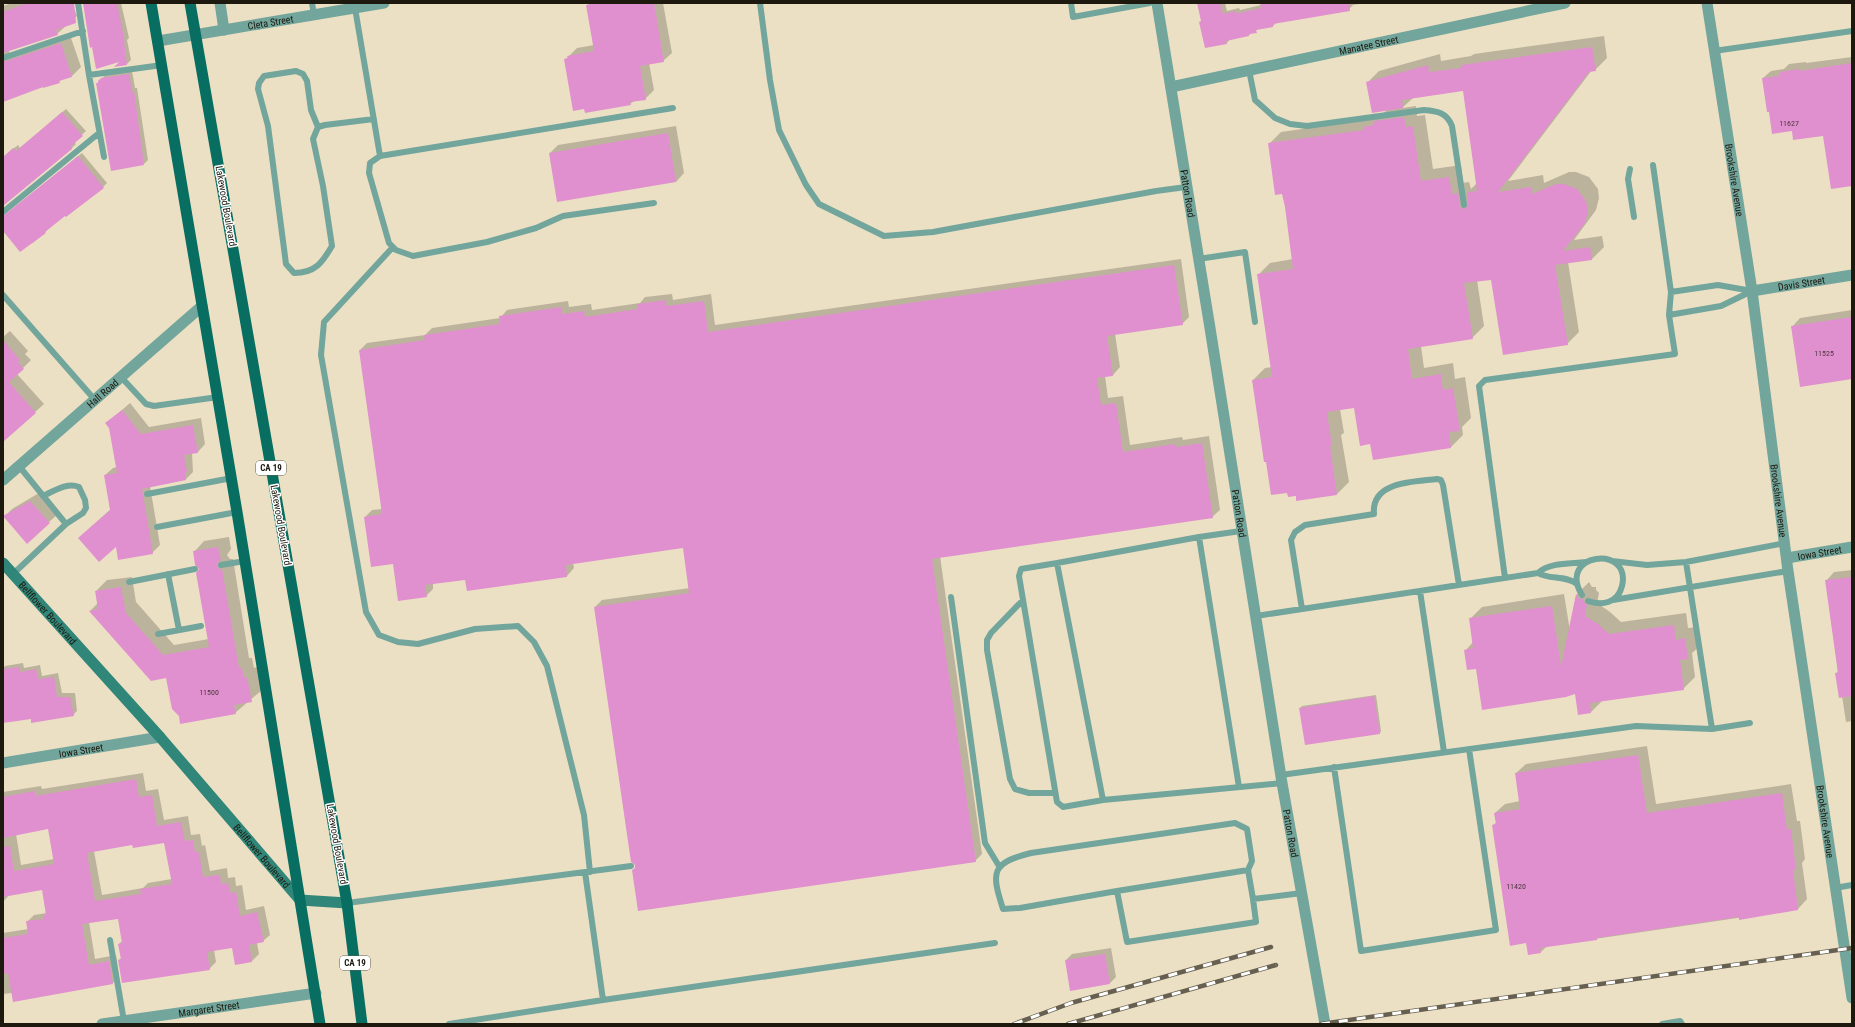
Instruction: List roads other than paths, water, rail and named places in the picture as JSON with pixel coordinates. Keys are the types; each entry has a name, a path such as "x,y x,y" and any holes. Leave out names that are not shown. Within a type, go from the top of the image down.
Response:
{"main road":[{"path":"151,3 232,478 320,1024"},
{"name":"Lakewood Boulevard","path":"190,3 347,903 362,1024"},
{"name":"Bellflower Boulevard","path":"3,563 160,737 300,900"},
{"path":"300,900 347,903"}],"street":[{"path":"220,3 224,30"},
{"name":"Cleta Street","path":"158,41 384,3"},
{"name":"Patton Road","path":"1157,3 1281,779 1325,1024"},
{"name":"Manatee Street","path":"1171,87 1565,3"},
{"name":"Brookshire Avenue","path":"1706,3 1752,291 1788,571 1852,998"},
{"name":"Davis Street","path":"1752,291 1852,275"},
{"name":"Hall Road","path":"3,480 202,306"},
{"name":"Iowa Street","path":"1787,558 1852,547"},
{"name":"Iowa Street","path":"3,763 160,737"},
{"name":"Margaret Street","path":"102,1024 316,993"}],"lane":[{"path":"78,3 104,157"},
{"path":"312,3 314,15"},
{"path":"760,3 770,80 779,130 806,185 819,204 884,236 933,232 1156,191 1186,187"},
{"path":"1071,3 1073,17 1116,6 1150,3"},
{"path":"363,6 374,119 380,156"},
{"path":"3,58 83,31"},
{"path":"1714,51 1852,31"},
{"path":"89,75 162,65"},
{"path":"1249,70 1256,100 1275,118 1290,124 1307,126 1424,110 1434,110 1443,114 1449,119 1452,126 1464,205"},
{"path":"296,71 302,74 306,81 311,110 318,127 313,139 323,186 332,246 314,269 304,273 294,273 286,264 268,126 258,89 259,83 264,76 296,71"},
{"path":"654,202 563,216 536,228 487,242 413,256 396,250 389,243 369,174 370,163 380,156 673,108"},
{"path":"318,127 374,119"},
{"path":"3,212 100,133"},
{"path":"1505,578 1478,389 1481,383 1485,380 1675,354 1669,315 1670,292 1653,165"},
{"path":"1630,169 1628,179 1634,217"},
{"path":"393,247 324,322 321,355 366,612 379,635 398,642 418,644 475,629 518,626 534,642 547,666 584,815 588,872 604,1000"},
{"path":"1198,260 1245,252 1255,322"},
{"path":"1670,292 1718,286 1752,291"},
{"path":"1669,315 1721,306 1752,291"},
{"path":"3,295 95,400"},
{"path":"121,377 146,404 154,406 218,397"},
{"path":"19,466 66,524"},
{"path":"147,494 232,478"},
{"path":"1302,609 1291,540 1295,532 1305,526 1374,514 1373,506 1378,494 1388,488 1404,483 1437,479 1441,480 1444,485 1459,585"},
{"path":"13,574 66,524 83,513 86,508 85,500 79,486 66,486 43,496"},
{"path":"157,527 237,512"},
{"path":"1241,532 1199,537 1021,569 1019,576 1055,793 1057,802 1063,806 1103,800 1239,787 1334,767 1636,726 1712,729 1750,723"},
{"path":"1199,537 1239,787"},
{"path":"1538,573 1543,568 1550,566 1586,562 1599,558 1647,565 1686,562 1785,543"},
{"path":"221,565 245,561"},
{"path":"1612,561 1621,570 1623,583 1621,590 1613,600"},
{"path":"1577,584 1579,571 1586,562"},
{"path":"1686,562 1712,729"},
{"path":"1057,563 1103,800"},
{"path":"129,582 195,569"},
{"path":"1588,601 1600,604 1613,600 1788,571"},
{"path":"1256,616 1538,573 1545,576 1571,579 1577,584 1582,595"},
{"path":"168,574 179,630"},
{"path":"1420,591 1444,752"},
{"path":"952,597 984,843 999,866"},
{"path":"1023,600 991,633 987,640 987,650 1010,779 1015,788 1034,793 1055,793"},
{"path":"158,634 201,626"},
{"path":"1334,767 1361,950 1496,930 1469,749"},
{"path":"1117,891 1127,942 1256,922 1248,870 1252,861 1247,829 1235,823 1031,853 1013,857 999,866 995,876 997,890 1003,909 1020,908 1117,891 1248,870"},
{"path":"347,903 631,866"},
{"path":"1835,888 1852,885"},
{"path":"1253,899 1302,893"},
{"path":"110,940 124,1021"},
{"path":"449,1024 995,943"},
{"path":"1662,1024 1680,1021 1682,1024"}],"railway":[{"path":"1014,1024 1071,1003 1271,947"},
{"path":"1321,1024 1852,948"},
{"path":"1068,1024 1276,965"}]}
